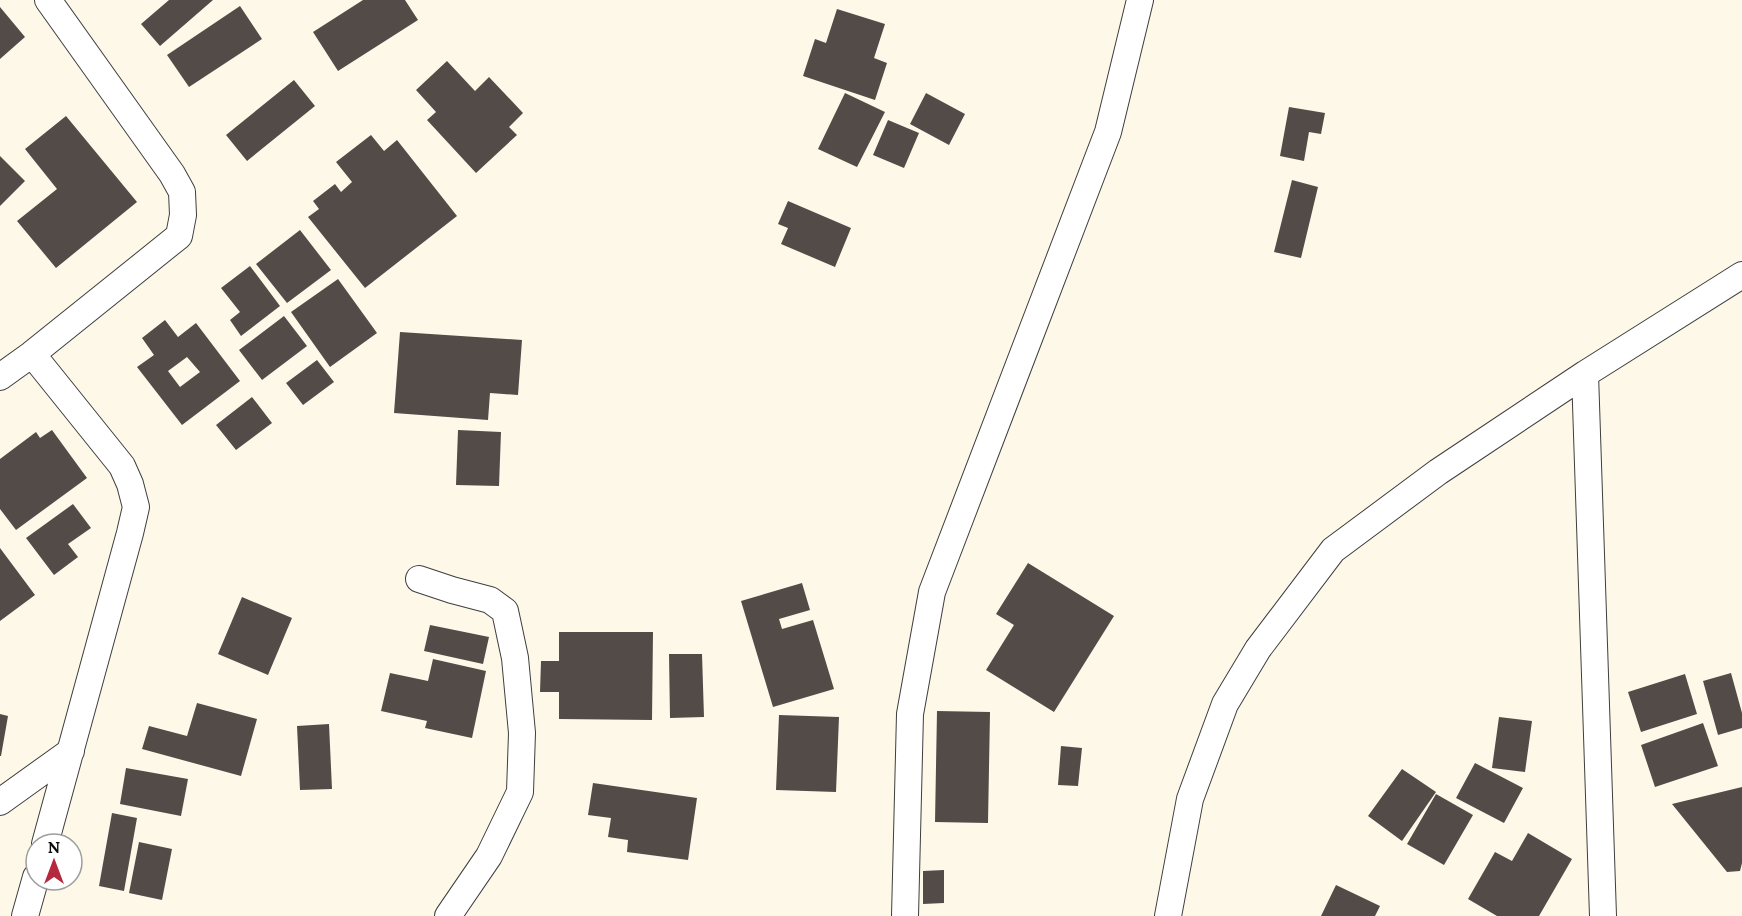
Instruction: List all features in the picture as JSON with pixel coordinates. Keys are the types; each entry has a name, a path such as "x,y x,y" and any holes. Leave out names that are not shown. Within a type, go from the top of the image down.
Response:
{"street":[{"path":"0,377 32,354 178,236 183,215 182,192 172,174 48,0"},
{"path":"905,916 910,714 932,592 1108,132 1140,0"},
{"path":"1168,916 1190,799 1225,704 1258,649 1333,550 1438,472 1585,374 1742,275"},
{"path":"32,354 122,466 136,507 48,832"},
{"path":"1585,374 1603,916"},
{"path":"419,579 490,600 505,610 515,658 522,733 520,792 489,856 448,916"},
{"path":"0,802 71,751"},
{"path":"26,916 32,892"}],"building":[{"path":"169,0 213,0 160,46 141,24"},
{"path":"363,0 405,0 418,20 338,71 313,32"},
{"path":"240,6 262,39 189,87 167,55"},
{"path":"0,7 25,37 0,59"},
{"path":"837,9 885,24 874,58 887,63 875,100 803,76 815,39 826,43"},
{"path":"447,61 475,91 489,77 523,113 509,127 517,135 476,173 427,120 436,112 416,90"},
{"path":"294,80 315,106 247,161 226,135"},
{"path":"845,93 885,112 857,167 818,149"},
{"path":"926,93 965,114 949,145 910,124"},
{"path":"1289,107 1325,113 1321,134 1309,132 1304,161 1280,156"},
{"path":"66,116 137,202 56,268 17,221 57,189 25,149"},
{"path":"888,120 919,133 904,168 873,155"},
{"path":"371,135 384,151 397,140 457,216 365,288 308,217 319,209 313,201 335,184 341,192 352,182 336,162"},
{"path":"0,156 25,181 0,206"},
{"path":"1292,180 1318,187 1301,258 1274,252"},
{"path":"788,201 851,228 835,267 781,244 788,228 778,224"},
{"path":"300,230 331,270 287,303 256,264"},
{"path":"250,266 280,306 241,336 230,320 240,312 221,288"},
{"path":"338,279 377,333 330,367 291,312"},
{"path":"284,316 307,346 262,380 239,350"},
{"path":"165,320 178,337 196,323 240,381 182,425 137,367 154,355 142,338","holes":["187,357 200,372 180,387 168,371"]},
{"path":"400,332 522,340 518,395 490,393 488,420 394,413"},
{"path":"317,360 334,382 303,405 286,383"},
{"path":"252,397 272,423 236,450 216,425"},
{"path":"52,430 87,478 16,530 0,509 0,459 36,432 40,438"},
{"path":"458,430 501,432 499,486 456,485"},
{"path":"73,504 91,528 68,544 78,557 54,575 26,538"},
{"path":"0,548 35,595 0,621"},
{"path":"1028,563 1114,616 1054,712 986,670 1014,625 996,614"},
{"path":"802,583 810,610 779,619 782,629 813,620 834,689 773,707 741,601"},
{"path":"242,597 292,618 268,675 218,654"},
{"path":"430,625 489,637 483,664 424,651"},
{"path":"559,632 653,632 652,720 559,719 559,692 540,692 541,661 559,661"},
{"path":"669,654 702,654 704,717 670,718"},
{"path":"433,659 486,671 472,738 425,728 427,721 381,711 390,673 428,681"},
{"path":"1731,673 1742,713 1742,728 1718,735 1703,681"},
{"path":"1685,674 1697,714 1641,732 1628,692"},
{"path":"197,703 257,719 241,776 142,749 149,726 187,736"},
{"path":"937,711 990,712 988,823 935,822"},
{"path":"0,714 8,716 1,756 0,756"},
{"path":"779,715 839,717 836,792 776,790"},
{"path":"1499,717 1532,721 1525,772 1492,768"},
{"path":"1703,723 1718,766 1655,787 1641,745"},
{"path":"329,724 332,789 300,790 297,726"},
{"path":"1061,746 1082,748 1078,786 1058,785"},
{"path":"1475,763 1523,788 1504,823 1456,798"},
{"path":"126,768 188,779 181,816 120,804"},
{"path":"1402,769 1436,792 1402,841 1368,816"},
{"path":"593,783 697,798 688,860 627,852 628,840 608,837 611,818 588,815"},
{"path":"1742,787 1742,863 1740,871 1727,872 1672,804"},
{"path":"1436,794 1473,815 1444,865 1407,844"},
{"path":"112,813 137,818 124,891 99,886"},
{"path":"1528,833 1572,859 1539,916 1497,916 1468,899 1495,852 1512,861"},
{"path":"139,842 172,849 162,900 129,893"},
{"path":"944,870 944,903 923,904 923,871"},
{"path":"1336,885 1380,906 1375,916 1321,916"}]}
